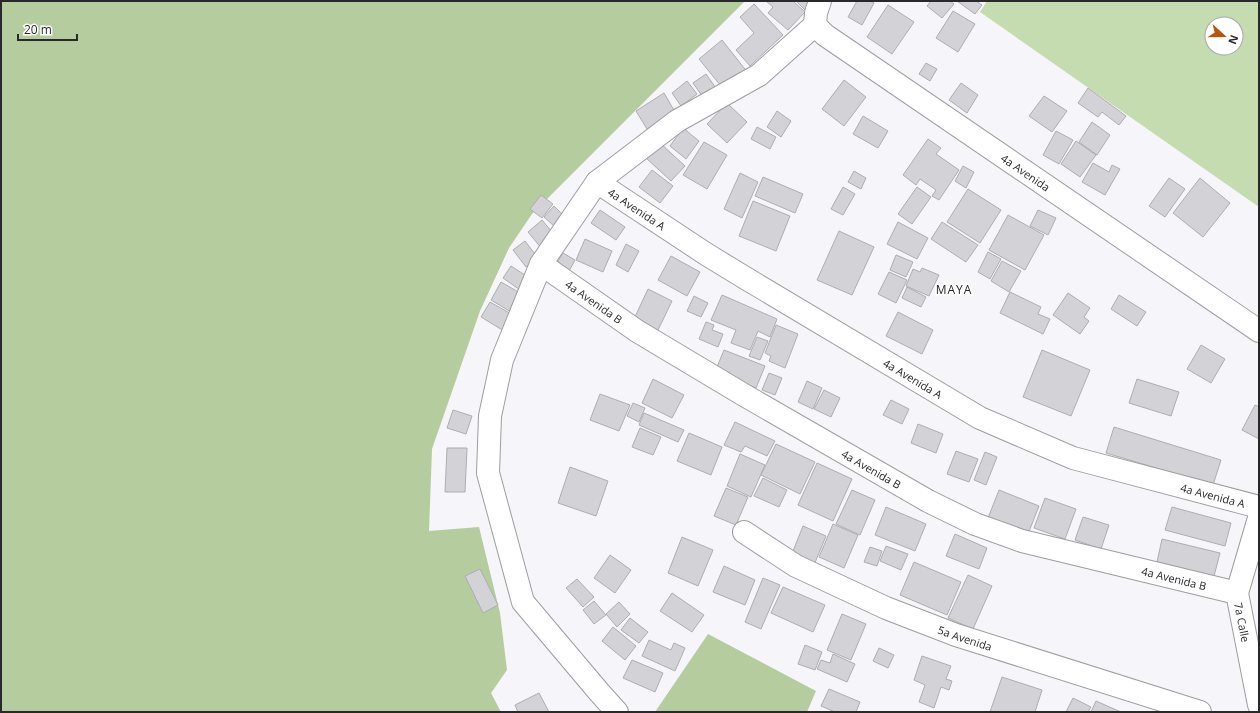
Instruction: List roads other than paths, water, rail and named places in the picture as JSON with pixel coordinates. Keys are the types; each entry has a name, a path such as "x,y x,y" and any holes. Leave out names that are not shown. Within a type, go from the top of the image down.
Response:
{"street":[{"path":"617,712 523,602 488,474 490,416 502,360 541,264 597,182 677,121 759,75 815,25 816,13 820,1"},
{"name":"4a Avenida","path":"815,25 825,34 1259,331"},
{"name":"4a Avenida A","path":"597,182 706,254 980,418 1073,458 1259,507"},
{"name":"4a Avenida B","path":"541,264 637,331 744,396 928,502 975,524 1022,541 1237,593"},
{"name":"7a Calle","path":"1259,518 1237,593 1259,705"},
{"name":"5a Avenida","path":"744,532 796,566 893,611 956,635 1200,712"}],"district":[{"name":"MAYA","path":"954,289"}]}
